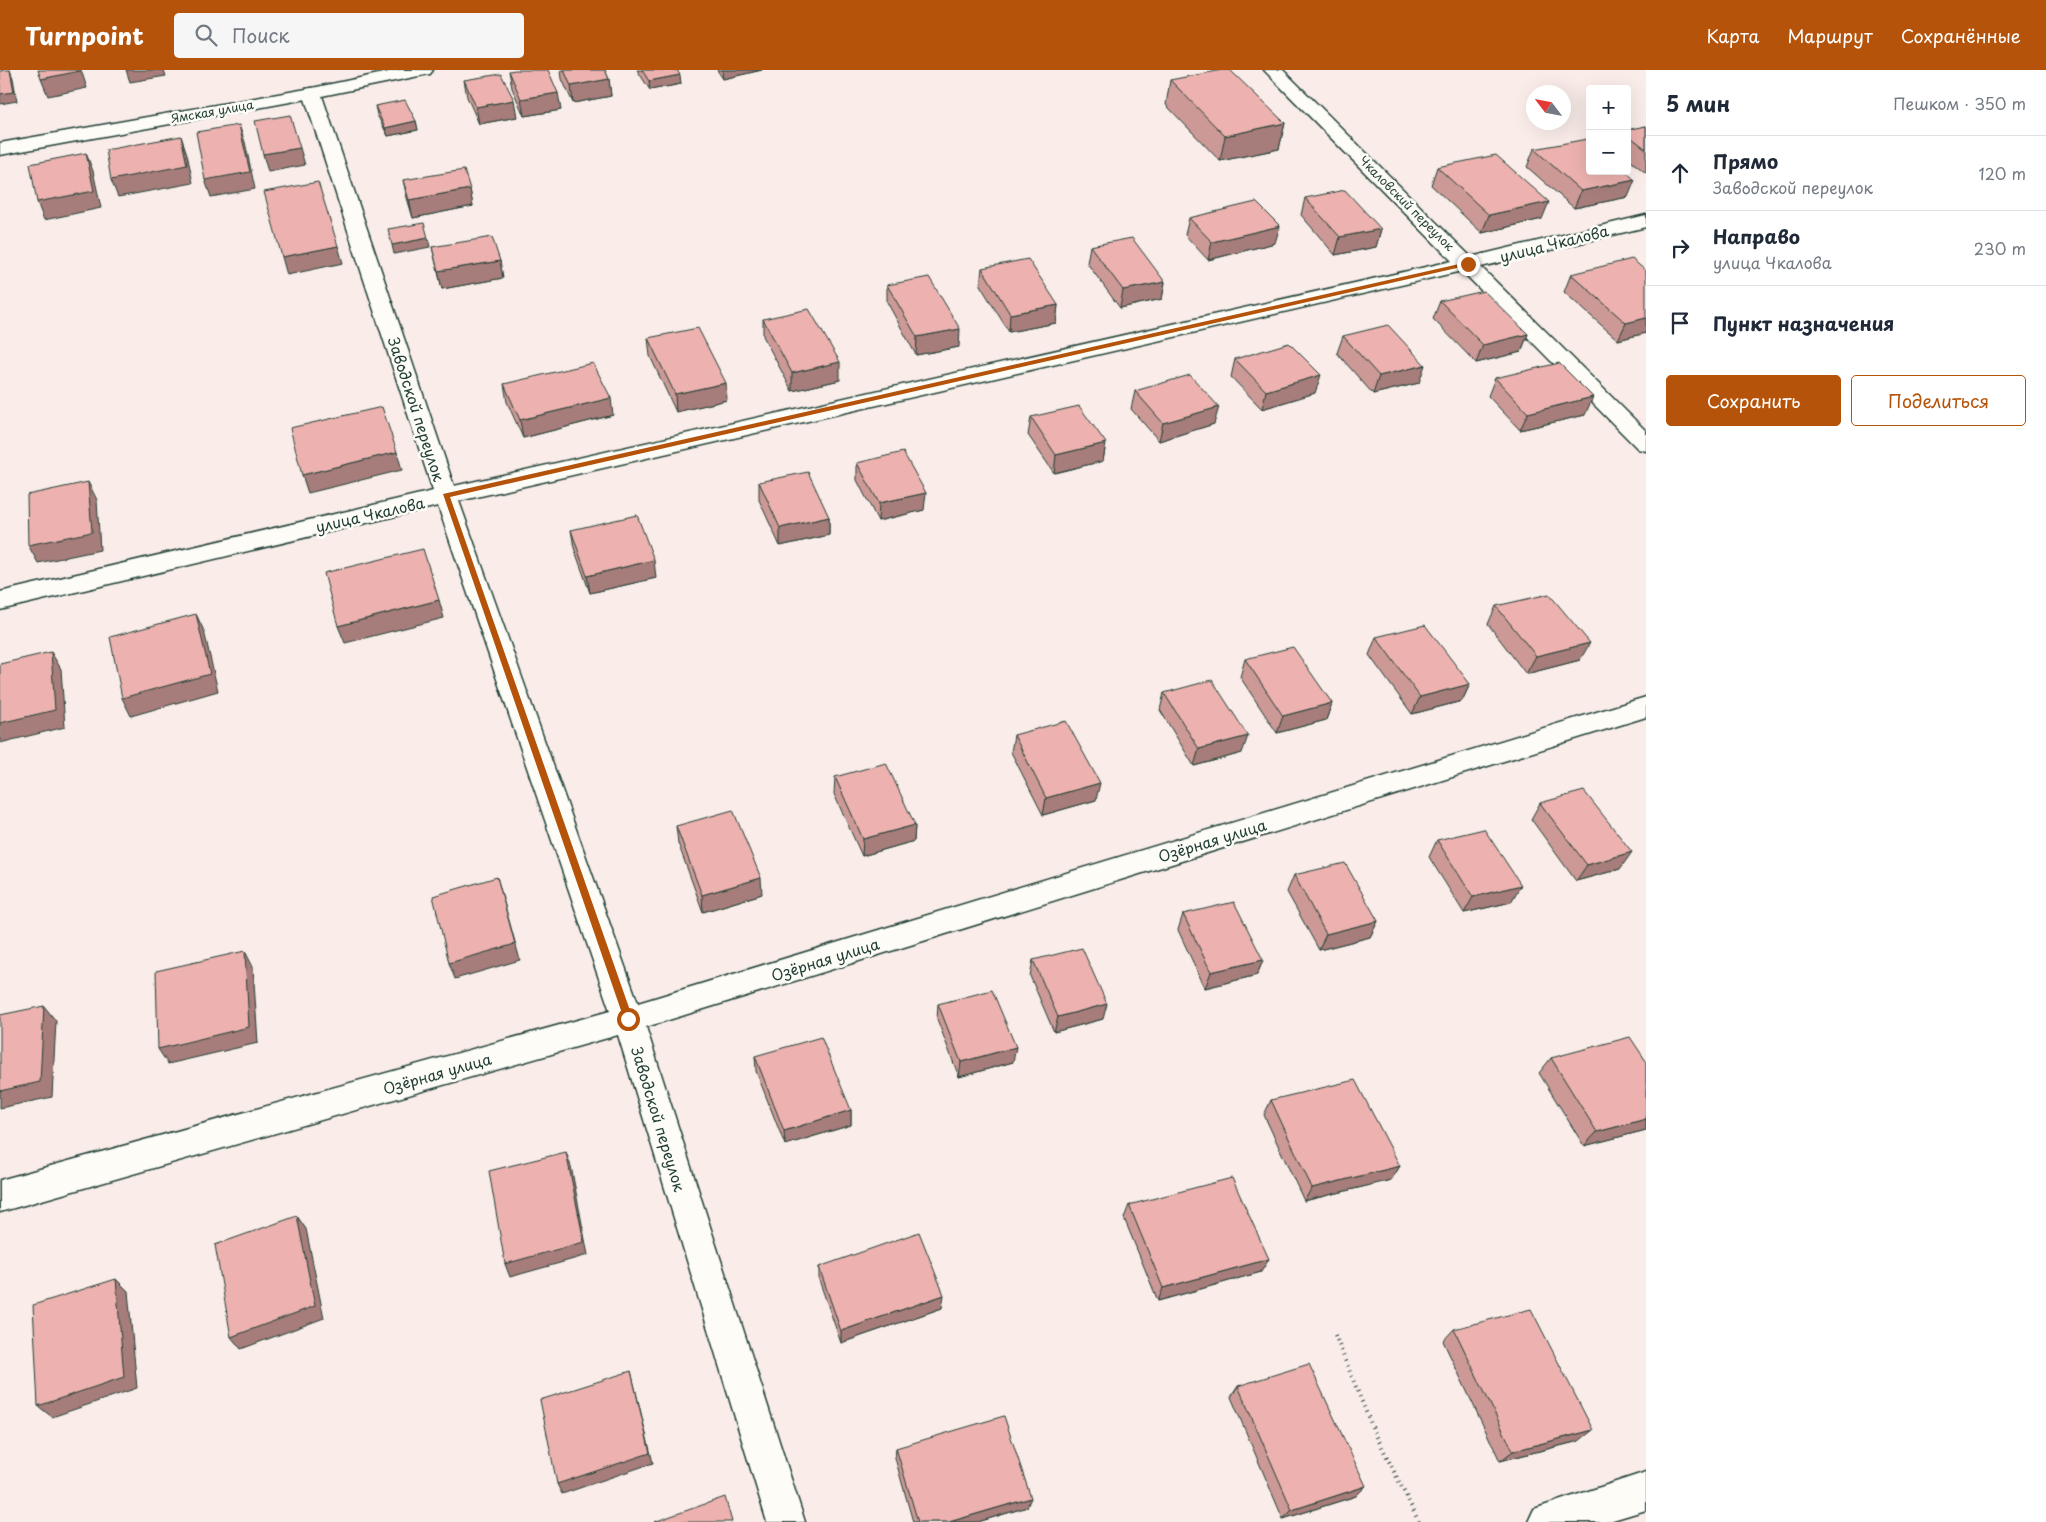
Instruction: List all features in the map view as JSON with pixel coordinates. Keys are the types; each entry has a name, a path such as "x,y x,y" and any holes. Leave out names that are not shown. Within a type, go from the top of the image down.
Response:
{"main road":[{"name":"Ямская улица","path":"0,149 312,93 424,70"},
{"name":"Чкаловский переулок","path":"1273,70 1646,444"},
{"name":"Заводской переулок","path":"312,93 446,496 628,1019 786,1522"},
{"name":"улица Чкалова","path":"0,601 446,496 1468,264 1646,221"},
{"name":"Озёрная улица","path":"0,1196 628,1019 1646,707"},
{"path":"1547,1522 1646,1491"}],"path":[{"path":"1335,1335 1373,1430 1418,1522"}],"building":[{"path":"10,70 14,92 0,94 0,71"},
{"path":"38,70 80,70 80,71 41,79"},
{"path":"548,70 558,93 521,99 509,71"},
{"path":"564,70 605,70 609,79 571,86"},
{"path":"642,70 677,70 680,75 649,81"},
{"path":"1230,70 1285,123 1225,136 1170,80"},
{"path":"501,74 514,100 476,107 464,80"},
{"path":"405,100 416,121 385,128 375,106"},
{"path":"290,115 300,148 263,154 255,121"},
{"path":"239,125 250,172 205,180 196,132"},
{"path":"1646,126 1646,149 1631,137 1631,129"},
{"path":"181,136 187,165 111,180 106,150"},
{"path":"1586,139 1586,175 1629,175 1635,180 1581,191 1534,149"},
{"path":"86,153 94,191 37,202 30,164"},
{"path":"1496,155 1549,202 1489,215 1437,167"},
{"path":"464,170 470,189 409,200 403,180"},
{"path":"318,182 338,246 282,257 264,192"},
{"path":"1345,190 1381,229 1340,237 1305,198"},
{"path":"1256,202 1280,226 1212,242 1189,218"},
{"path":"424,223 428,238 392,245 388,229"},
{"path":"492,237 500,261 438,271 432,247"},
{"path":"1132,238 1165,282 1123,290 1090,246"},
{"path":"1028,259 1058,305 1010,314 982,268"},
{"path":"1632,259 1646,271 1646,318 1626,323 1571,274"},
{"path":"929,277 960,329 917,337 887,285"},
{"path":"1484,291 1528,334 1483,345 1440,301"},
{"path":"809,309 840,362 792,373 763,319"},
{"path":"1388,325 1425,365 1379,376 1343,336"},
{"path":"698,328 726,383 675,394 648,338"},
{"path":"1289,343 1321,375 1266,391 1235,359"},
{"path":"593,363 611,398 520,420 504,384"},
{"path":"1559,363 1593,397 1528,413 1495,378"},
{"path":"1190,375 1219,407 1163,423 1135,391"},
{"path":"1079,406 1106,443 1056,455 1031,417"},
{"path":"382,407 397,452 302,475 290,428"},
{"path":"903,452 926,493 879,503 857,463"},
{"path":"808,472 829,517 780,528 759,482"},
{"path":"88,482 92,532 28,545 27,495"},
{"path":"637,515 654,560 587,576 571,530"},
{"path":"423,549 439,600 338,626 324,573"},
{"path":"1549,594 1590,643 1536,656 1496,606"},
{"path":"196,614 210,674 122,698 110,637"},
{"path":"1425,625 1470,684 1420,697 1376,637"},
{"path":"1293,647 1332,703 1283,716 1245,659"},
{"path":"51,652 55,710 0,723 0,664"},
{"path":"1212,680 1248,736 1199,749 1164,693"},
{"path":"1066,721 1100,783 1046,798 1014,735"},
{"path":"886,763 915,825 863,839 835,777"},
{"path":"1584,791 1632,852 1587,865 1540,803"},
{"path":"733,810 761,878 702,895 676,826"},
{"path":"1484,829 1521,885 1473,897 1437,840"},
{"path":"1345,863 1378,921 1326,934 1294,875"},
{"path":"497,877 515,944 449,963 433,896"},
{"path":"1234,902 1263,960 1211,972 1183,914"},
{"path":"1082,948 1107,1004 1058,1017 1033,960"},
{"path":"245,951 249,1027 158,1049 156,971"},
{"path":"992,990 1016,1047 961,1062 938,1004"},
{"path":"44,1006 40,1082 0,1091 0,1015"},
{"path":"821,1037 851,1110 784,1131 755,1056"},
{"path":"1630,1037 1646,1061 1646,1119 1597,1132 1551,1058"},
{"path":"1355,1080 1400,1166 1312,1188 1271,1100"},
{"path":"566,1152 584,1242 505,1264 489,1171"},
{"path":"1232,1178 1269,1259 1163,1288 1129,1205"},
{"path":"297,1216 315,1306 231,1337 215,1245"},
{"path":"919,1232 944,1295 841,1331 819,1267"},
{"path":"116,1279 124,1377 38,1406 33,1305"},
{"path":"1531,1309 1593,1430 1513,1451 1454,1329"},
{"path":"1309,1364 1366,1486 1292,1510 1238,1386"},
{"path":"631,1371 650,1453 557,1484 540,1400"},
{"path":"1004,1416 1031,1498 949,1522 918,1522 896,1448"},
{"path":"725,1497 732,1522 654,1522"}],"route":[{"path":"628,1019 446,496 1468,264"}]}
